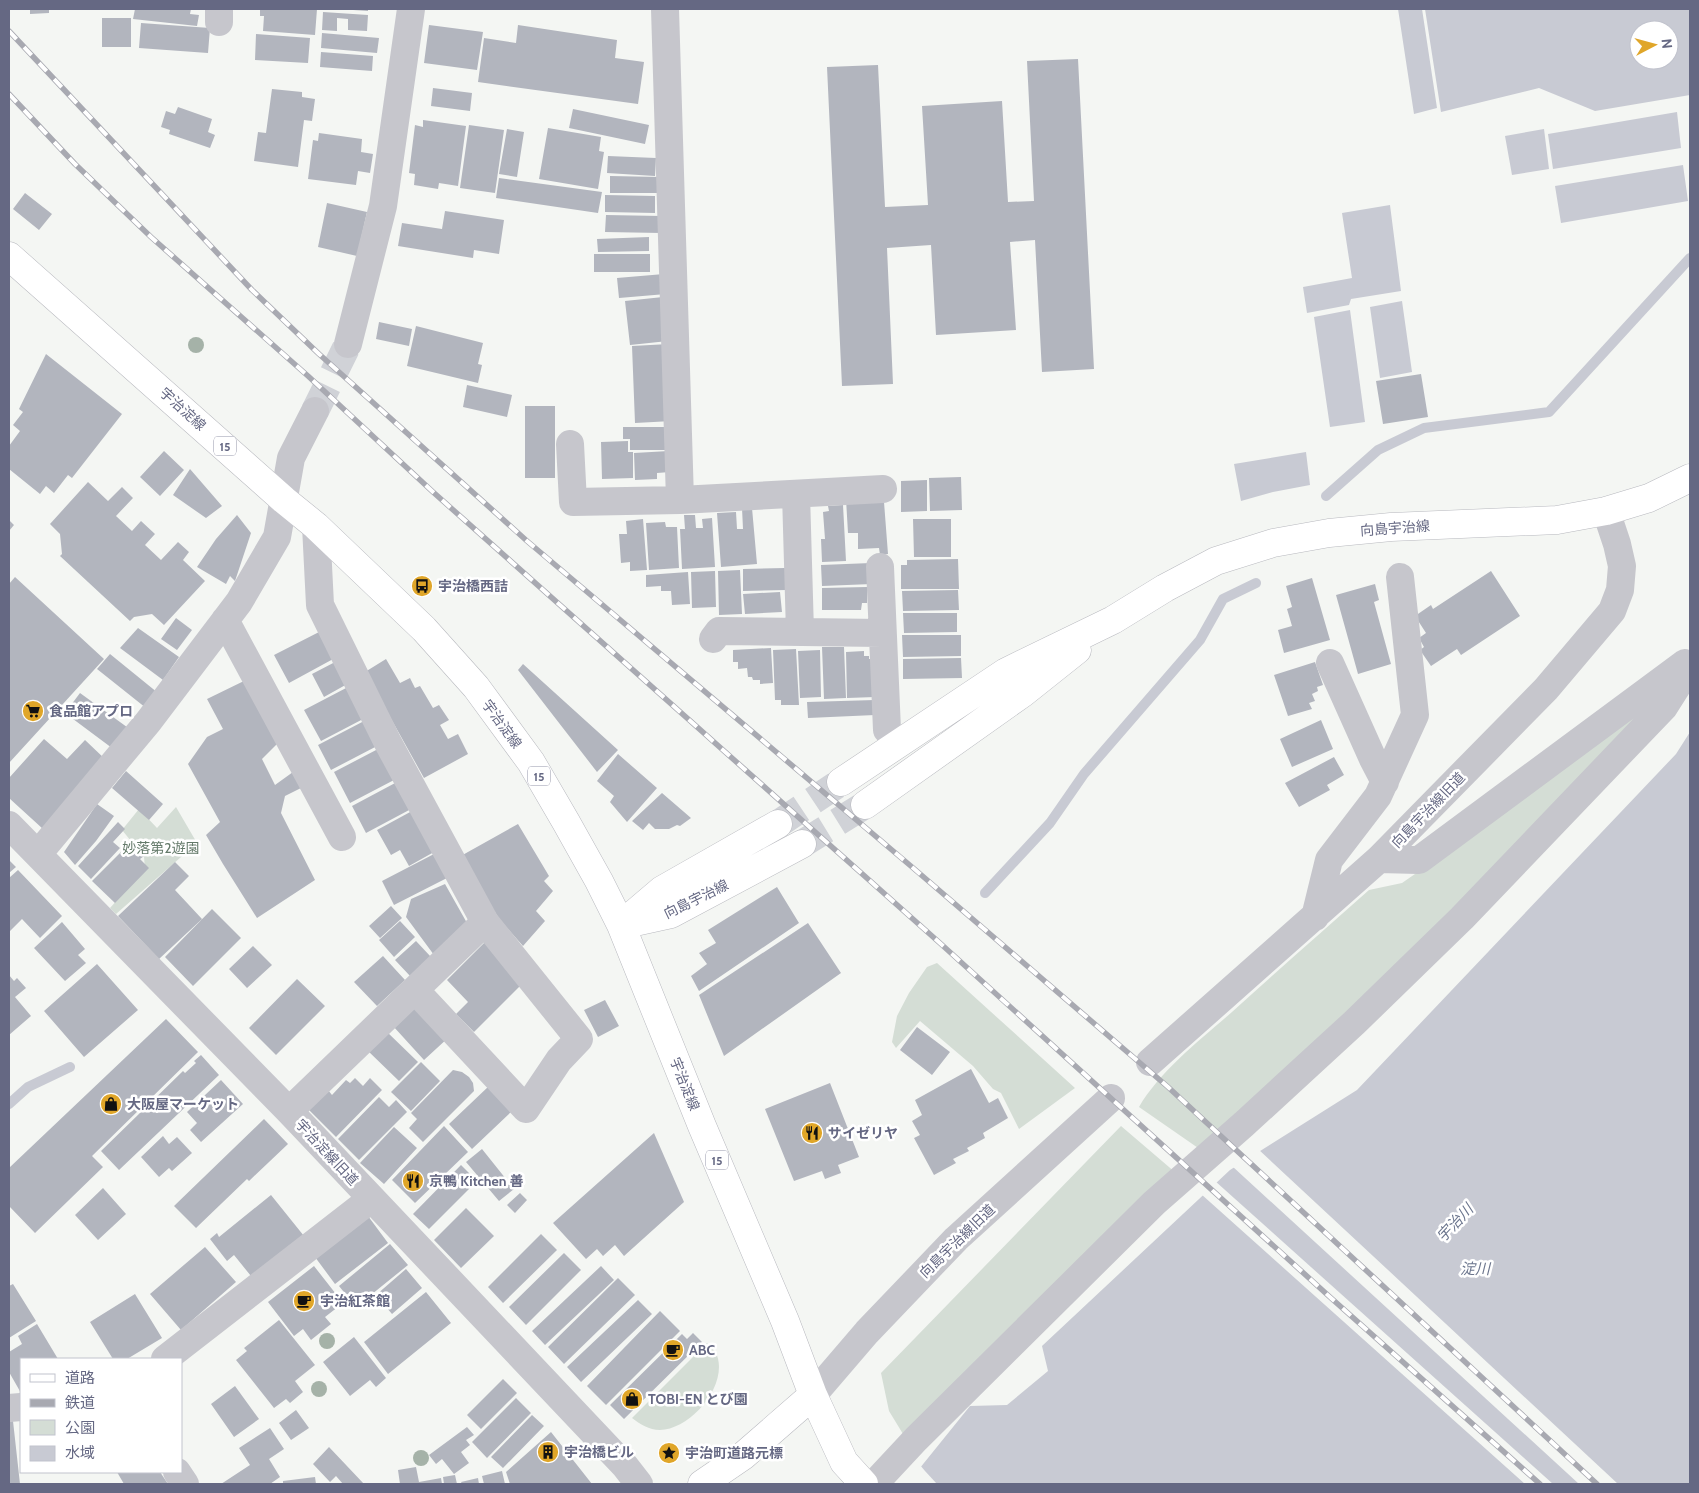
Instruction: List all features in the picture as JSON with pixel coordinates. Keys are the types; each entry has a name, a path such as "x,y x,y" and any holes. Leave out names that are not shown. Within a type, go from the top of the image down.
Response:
{"main road":[{"name":"宇治淀線","path":"9,256 88,324 284,500 316,526 424,629 476,687 530,762 599,881 621,925 814,1395 844,1462 864,1484"},
{"name":"向島宇治線","path":"840,782 1006,672 1113,620 1165,588 1216,562 1273,543 1329,533 1382,528 1558,520 1606,511 1649,498 1690,478"},
{"name":"向島宇治線","path":"865,805 1023,693 1113,620"},
{"name":"向島宇治線","path":"621,925 662,890 778,824"},
{"name":"向島宇治線","path":"621,925 671,914 802,844"},
{"path":"702,1484 743,1456 814,1395"}],"street":[{"path":"348,344 383,206 411,9"},
{"path":"665,9 680,500"},
{"path":"38,854 148,722 239,602 277,537 291,458 315,411"},
{"path":"570,444 573,502 680,500 883,489"},
{"path":"796,494 800,632"},
{"name":"向島宇治線旧道","path":"1150,1062 1379,859 1546,689 1612,611 1620,590 1622,566 1606,511"},
{"path":"316,526 320,606 387,741 485,922 579,1039 559,1060 526,1109 415,990"},
{"path":"880,567 887,730"},
{"path":"1315,917 1329,860 1378,796 1415,715 1400,576"},
{"path":"225,620 342,837"},
{"path":"713,640 719,631 882,633"},
{"path":"1379,859 1419,860 1690,659"},
{"path":"1330,663 1372,759 1385,782"},
{"path":"874,1484 916,1439 1154,1204 1346,1030 1462,918 1664,707 1690,666"},
{"name":"宇治淀線旧道","path":"9,825 289,1111 625,1466 639,1484"},
{"path":"289,1111 485,922"},
{"name":"向島宇治線旧道","path":"814,1395 867,1332 956,1239 1111,1098"},
{"path":"165,1358 371,1199"},
{"path":"178,1473 185,1484"}],"green space":[{"path":"1648,705 1458,909 1201,1150 1139,1107 1169,1068 1369,890 1402,883 1477,831"},
{"name":"妙落第2遊園","path":"176,807 197,843 116,914 110,908 145,869 144,857 122,830 139,809 157,828"},
{"path":"937,963 1075,1088 1019,1129 1001,1093 993,1089 973,1066 920,1021 896,1048 892,1042 897,1016 909,993 927,967"},
{"path":"1121,1126 1176,1173 903,1434 889,1411 881,1373"},
{"path":"707,1343 715,1351 719,1363 718,1376 706,1402 696,1413 672,1428 660,1430 648,1428 632,1418"}],"water":[{"path":"1398,9 1422,9 1437,108 1414,114"},
{"path":"1425,9 1690,9 1690,95 1595,111 1539,88 1441,112"},
{"path":"1677,112 1681,148 1553,169 1548,134"},
{"path":"1544,129 1549,169 1512,175 1505,136"},
{"path":"1683,165 1688,201 1561,223 1555,186"},
{"path":"1390,205 1401,291 1351,299 1349,305 1307,313 1303,287 1352,278 1342,213"},
{"path":"1402,301 1412,372 1380,378 1370,307"},
{"path":"1350,310 1365,422 1330,427 1314,317"},
{"path":"1306,452 1310,485 1273,492 1241,501 1234,464"},
{"name":"淀川","path":"1690,732 1690,1484 907,1484 970,1406 1007,1405 1048,1371 1042,1346 1230,1170 1357,1090 1676,754"}],"pier":[{"path":"1258,1149 1618,1484 1579,1484 1232,1166"},
{"path":"1215,1181 1553,1484 1525,1484 1201,1194"},
{"path":"920,1465 925,1471 937,1484 905,1484"}],"building":[{"path":"30,9 49,9 49,13 30,14"},
{"path":"135,9 191,9 190,14 199,15 197,26 133,19"},
{"path":"260,9 317,9 315,35 263,31 264,16 260,16"},
{"path":"368,9 368,11 353,10"},
{"path":"323,12 368,15 367,31 348,30 348,19 337,18 337,31 322,30"},
{"path":"102,18 131,18 131,47 102,47"},
{"path":"141,23 210,28 208,53 139,48"},
{"path":"429,25 483,32 477,70 424,63"},
{"path":"518,25 617,40 615,58 644,62 638,104 478,82 484,38 516,43"},
{"path":"322,33 379,38 377,53 321,48"},
{"path":"256,34 310,38 308,63 255,60"},
{"path":"321,52 373,56 372,71 320,67"},
{"path":"1078,59 1094,369 1042,372 1035,240 1010,242 1016,330 936,335 931,245 887,248 893,384 842,386 827,67 878,65 885,207 928,205 922,106 1002,101 1008,202 1034,201 1027,61"},
{"path":"433,88 472,93 470,111 431,106"},
{"path":"272,89 302,92 302,97 315,99 312,121 304,120 298,167 254,161 258,132 266,133"},
{"path":"178,107 212,119 208,132 215,135 210,148 169,134 170,130 161,127 166,111 175,114"},
{"path":"573,109 649,125 645,144 569,128"},
{"path":"423,120 466,126 458,186 439,183 438,189 414,185 415,174 409,173 415,125 423,127"},
{"path":"469,125 504,130 495,193 460,188"},
{"path":"548,128 601,137 599,151 604,152 598,189 539,179"},
{"path":"507,129 524,132 517,177 499,174"},
{"path":"319,133 362,139 361,152 373,154 370,173 358,171 356,185 308,179 313,140 318,141"},
{"path":"608,156 656,158 655,176 607,173"},
{"path":"610,176 660,177 660,193 610,193"},
{"path":"499,178 602,192 598,213 496,198"},
{"path":"25,193 52,214 39,230 13,209"},
{"path":"605,195 655,196 655,213 605,212"},
{"path":"327,203 367,212 357,256 318,247"},
{"path":"445,211 504,220 499,254 474,250 473,258 398,246 402,223 442,229"},
{"path":"606,215 661,216 661,233 605,232"},
{"path":"649,237 649,251 598,252 597,239"},
{"path":"594,254 650,254 650,272 594,272"},
{"path":"664,274 666,294 619,298 617,278"},
{"path":"663,297 668,341 630,345 625,301"},
{"path":"379,322 412,329 409,346 376,339"},
{"path":"416,326 483,343 478,364 482,365 478,383 407,366"},
{"path":"669,344 672,421 635,423 632,346"},
{"path":"46,354 122,414 72,478 68,475 54,493 46,486 40,494 9,469 9,446 20,431 13,425 23,412 19,409"},
{"path":"1421,374 1428,417 1383,424 1376,381"},
{"path":"467,385 512,395 507,417 463,407"},
{"path":"525,406 555,406 555,478 525,478"},
{"path":"623,427 670,427 670,450 630,450 630,439 623,439"},
{"path":"628,441 628,452 633,452 633,478 602,479 601,442"},
{"path":"164,451 184,470 160,496 140,477"},
{"path":"669,451 670,472 657,473 657,479 635,480 634,453"},
{"path":"190,469 222,506 206,518 173,495"},
{"path":"961,477 962,510 930,511 929,478"},
{"path":"927,480 927,511 901,512 901,481"},
{"path":"88,482 108,501 122,487 133,498 116,516 132,531 141,521 155,534 145,545 161,560 178,542 189,552 183,560 205,581 164,625 152,614 134,617 130,621 60,556 62,554 60,534 50,524"},
{"path":"846,499 884,502 888,554 880,555 879,548 858,549 858,533 848,533"},
{"path":"843,505 846,561 822,562 821,539 825,539 823,512 829,511 828,506"},
{"path":"742,508 752,508 757,564 721,567 717,513 736,512 737,529 743,529"},
{"path":"237,515 251,533 235,581 230,576 226,584 197,567 216,539"},
{"path":"684,515 695,515 696,528 703,528 702,519 712,518 715,567 682,569 680,529 685,529"},
{"path":"643,519 647,570 630,571 630,562 621,563 619,534 627,534 626,521"},
{"path":"913,519 951,519 951,557 914,557"},
{"path":"9,520 14,525 9,531"},
{"path":"665,522 666,527 677,527 679,568 649,570 646,523"},
{"path":"958,559 959,589 901,589 901,565 907,565 907,560"},
{"path":"871,563 872,584 822,586 821,565"},
{"path":"785,568 786,590 743,591 743,569"},
{"path":"740,570 742,614 719,615 718,571"},
{"path":"715,571 716,607 692,608 691,572"},
{"path":"1491,571 1520,616 1461,655 1457,649 1431,666 1420,650 1424,647 1419,638 1426,633 1415,616 1431,605 1433,609"},
{"path":"688,572 690,604 672,605 671,591 661,591 661,586 646,587 646,575"},
{"name":"食品館アプロ","path":"15,577 104,659 9,763 9,584"},
{"path":"1312,578 1330,640 1284,653 1278,630 1292,626 1287,609 1292,607 1286,586"},
{"path":"1375,584 1379,600 1374,602 1391,664 1358,674 1336,595"},
{"path":"867,587 867,603 862,603 861,610 822,610 822,588"},
{"path":"958,590 959,610 903,611 902,591"},
{"path":"780,592 782,612 745,614 743,594"},
{"path":"903,613 957,613 957,632 904,633"},
{"path":"176,618 192,630 177,650 161,639"},
{"path":"138,628 179,657 163,680 120,648"},
{"path":"321,631 335,658 289,683 274,655"},
{"path":"902,635 961,635 961,656 903,657"},
{"path":"822,647 844,647 846,698 824,699"},
{"path":"771,648 773,683 760,684 760,680 753,680 752,677 748,677 747,668 738,669 738,662 733,662 733,650"},
{"path":"796,649 799,705 781,705 781,700 775,700 773,650"},
{"path":"820,650 821,697 800,698 798,651"},
{"path":"864,651 864,656 869,656 869,659 873,659 875,697 847,698 846,652"},
{"path":"110,654 158,693 146,708 97,669"},
{"path":"961,658 962,678 903,679 903,659"},
{"path":"386,659 400,683 410,678 415,688 420,686 433,708 439,705 449,720 440,725 448,739 458,734 468,754 424,778 365,672"},
{"path":"337,661 349,683 324,697 312,674"},
{"path":"1315,662 1323,685 1317,687 1318,691 1312,694 1315,701 1309,703 1312,709 1288,716 1274,675"},
{"path":"523,664 618,750 597,772 518,670"},
{"path":"248,679 280,741 262,759 275,785 293,772 301,788 285,796 281,813 315,880 257,918 206,835 220,822 188,764 207,737 223,729 207,699"},
{"path":"348,687 365,718 321,741 304,710"},
{"path":"80,693 131,730 116,751 65,713"},
{"path":"875,700 875,715 808,718 807,702"},
{"path":"366,720 379,745 331,770 318,745"},
{"path":"1321,720 1333,749 1292,767 1280,739"},
{"path":"44,739 67,759 85,740 106,760 43,829 9,798 9,778"},
{"path":"378,749 394,780 350,803 334,772"},
{"path":"618,754 657,788 627,822 610,802 614,796 597,781"},
{"path":"1334,757 1344,775 1327,785 1330,790 1299,807 1285,783"},
{"path":"126,771 163,804 149,820 112,788"},
{"path":"397,782 411,809 366,833 352,806"},
{"path":"662,793 691,818 680,826 677,825 669,829 655,829 649,823 643,830 632,821"},
{"path":"97,804 114,816 75,865 64,852"},
{"path":"412,811 434,852 409,866 400,850 391,855 377,830"},
{"path":"118,822 125,829 113,842 120,848 91,879 78,866"},
{"path":"518,824 549,876 544,881 553,891 536,911 545,921 523,946 500,920 459,857"},
{"path":"131,842 144,856 140,859 149,868 115,903 92,881"},
{"path":"434,854 447,878 394,905 382,881"},
{"path":"9,860 16,867 9,873"},
{"path":"175,862 189,876 175,890 202,919 159,959 118,916"},
{"path":"18,870 62,916 40,938 22,919 9,932 9,878"},
{"path":"445,884 467,923 434,955 406,917 411,899"},
{"path":"777,887 799,923 699,991 691,976 707,964 699,953 716,943 708,930"},
{"path":"391,906 402,918 380,938 369,926"},
{"path":"212,909 241,938 193,986 165,957"},
{"path":"400,921 415,937 394,957 379,940"},
{"path":"62,922 85,949 78,955 86,963 65,981 34,948"},
{"path":"808,923 841,973 724,1056 699,995"},
{"path":"487,940 526,980 474,1032 456,1014 468,1002 447,980"},
{"path":"416,941 431,957 411,977 395,960"},
{"path":"253,946 272,965 247,988 229,969"},
{"path":"383,956 405,980 377,1006 354,982"},
{"path":"97,964 138,1010 84,1057 44,1011"},
{"path":"9,975 14,981 17,978 26,988 15,997 31,1016 9,1035"},
{"path":"297,979 325,1006 276,1055 249,1028"},
{"path":"605,1000 619,1026 598,1037 584,1010"},
{"path":"414,1007 449,1037 424,1060 393,1026"},
{"name":"大阪屋マーケット","path":"166,1019 198,1052 92,1156 103,1167 35,1233 9,1206 9,1168"},
{"path":"917,1027 950,1052 932,1075 900,1050"},
{"path":"385,1030 418,1062 399,1081 367,1050"},
{"path":"201,1055 219,1075 119,1170 101,1151 183,1071 185,1073 196,1063 194,1061"},
{"path":"421,1062 440,1081 411,1111 391,1092"},
{"path":"971,1069 989,1103 998,1098 1008,1118 983,1133 985,1138 967,1148 969,1151 953,1159 956,1163 934,1175 914,1138 920,1135 912,1121 922,1115 915,1100"},
{"path":"453,1070 462,1072 469,1077 473,1083 474,1091 423,1142 409,1128 417,1119 411,1113"},
{"path":"355,1078 363,1086 370,1078 382,1090 336,1137 309,1110 328,1090 332,1095 346,1080 350,1083"},
{"path":"221,1080 243,1104 201,1142 190,1130 197,1123 187,1112"},
{"name":"サイゼリヤ","path":"830,1083 859,1157 838,1165 841,1173 825,1179 822,1171 794,1181 765,1109"},
{"path":"489,1086 512,1111 472,1149 449,1124"},
{"path":"379,1097 389,1107 396,1100 407,1112 359,1160 338,1139"},
{"path":"264,1119 288,1144 249,1181 247,1179 196,1228 174,1206"},
{"path":"444,1126 468,1152 415,1203 392,1180"},
{"path":"394,1127 417,1148 384,1184 360,1163"},
{"path":"654,1133 684,1202 624,1256 615,1245 603,1256 597,1249 586,1259 553,1223"},
{"path":"163,1136 169,1144 177,1137 192,1153 172,1171 169,1168 159,1177 141,1157"},
{"path":"482,1149 514,1189 499,1201 466,1162"},
{"path":"461,1165 477,1181 429,1229 413,1214"},
{"path":"103,1188 126,1214 98,1240 75,1215"},
{"path":"520,1193 527,1200 515,1213 507,1205"},
{"path":"271,1195 308,1241 255,1281 234,1255 227,1261 210,1239 217,1233 219,1237"},
{"path":"466,1208 494,1236 461,1268 434,1240"},
{"path":"368,1216 388,1243 335,1284 315,1257"},
{"path":"541,1234 557,1250 503,1303 488,1287"},
{"path":"390,1244 408,1265 356,1307 339,1286"},
{"path":"205,1247 236,1282 181,1330 150,1294"},
{"path":"564,1253 581,1270 526,1325 509,1307"},
{"path":"314,1266 343,1303 325,1317 331,1324 311,1340 303,1329 294,1336 268,1302"},
{"path":"601,1266 614,1280 545,1345 532,1331"},
{"path":"406,1269 422,1288 392,1314 376,1295"},
{"path":"618,1278 635,1295 564,1364 548,1347"},
{"path":"13,1284 36,1321 9,1338 9,1286"},
{"path":"426,1292 451,1323 388,1374 364,1342"},
{"path":"135,1294 162,1338 129,1358 112,1358 90,1322"},
{"path":"638,1300 652,1314 581,1382 567,1367"},
{"path":"660,1311 680,1331 606,1405 587,1386"},
{"path":"279,1320 315,1365 295,1381 303,1392 290,1403 286,1399 274,1408 236,1360 247,1351 244,1348"},
{"path":"37,1324 57,1358 20,1358 20,1391 9,1372 9,1352 22,1344 18,1336"},
{"path":"693,1333 702,1342 624,1419 610,1405 682,1334 687,1339"},
{"path":"354,1337 386,1378 376,1387 370,1380 350,1396 323,1362"},
{"path":"503,1379 517,1393 481,1429 467,1415"},
{"path":"235,1386 259,1419 234,1437 211,1404"},
{"path":"516,1398 531,1413 487,1458 472,1442"},
{"path":"296,1410 309,1428 291,1440 279,1423"},
{"path":"532,1415 544,1426 503,1468 491,1457"},
{"path":"13,1421 20,1484 9,1484 9,1422"},
{"path":"467,1427 474,1435 466,1440 470,1445 461,1452 469,1463 454,1474 442,1459 436,1464 429,1455"},
{"path":"270,1428 284,1449 269,1459 280,1477 270,1484 221,1484 250,1465 239,1448"},
{"name":"宇治橋ビル","path":"551,1432 592,1484 510,1484 506,1472"},
{"path":"329,1447 364,1484 343,1484 336,1476 330,1482 313,1464"},
{"path":"416,1467 419,1482 441,1478 442,1484 400,1484 398,1470"},
{"path":"502,1471 505,1484 484,1484 482,1476"},
{"path":"118,1473 161,1473 168,1484 124,1484"},
{"path":"455,1475 457,1484 444,1484 443,1477"},
{"path":"315,1477 316,1484 283,1484 283,1481"},
{"path":"478,1478 479,1484 462,1484 461,1482"}],"waterway":[{"path":"1326,496 1378,450 1424,428 1549,412 1690,258"},
{"path":"985,893 1050,823 1084,774 1200,640 1223,599 1256,583"},
{"path":"9,1104 28,1087 70,1067"}],"tunnel":[{"path":"315,411 348,344"},
{"path":"778,824 841,782"},
{"path":"802,844 865,805"}],"railway":[{"path":"9,31 252,290 319,354 527,541 1168,1087 1597,1484"},
{"path":"9,94 75,164 151,237 308,376 433,492 941,944 1331,1298 1540,1484"}],"place":[{"name":"宇治橋西詰","path":"422,586"},
{"name":"食品館アプロ","path":"33,711"},
{"name":"大阪屋マーケット","path":"111,1104"},
{"name":"サイゼリヤ","path":"812,1133"},
{"name":"京鴨 Kitchen 善","path":"413,1181"},
{"name":"宇治紅茶館","path":"304,1301"},
{"name":"ABC","path":"673,1350"},
{"name":"TOBI-EN とび園","path":"632,1399"},
{"name":"宇治橋ビル","path":"548,1452"},
{"name":"宇治町道路元標","path":"669,1453"}],"water label":[{"name":"宇治川","path":"1455,1223"}]}
